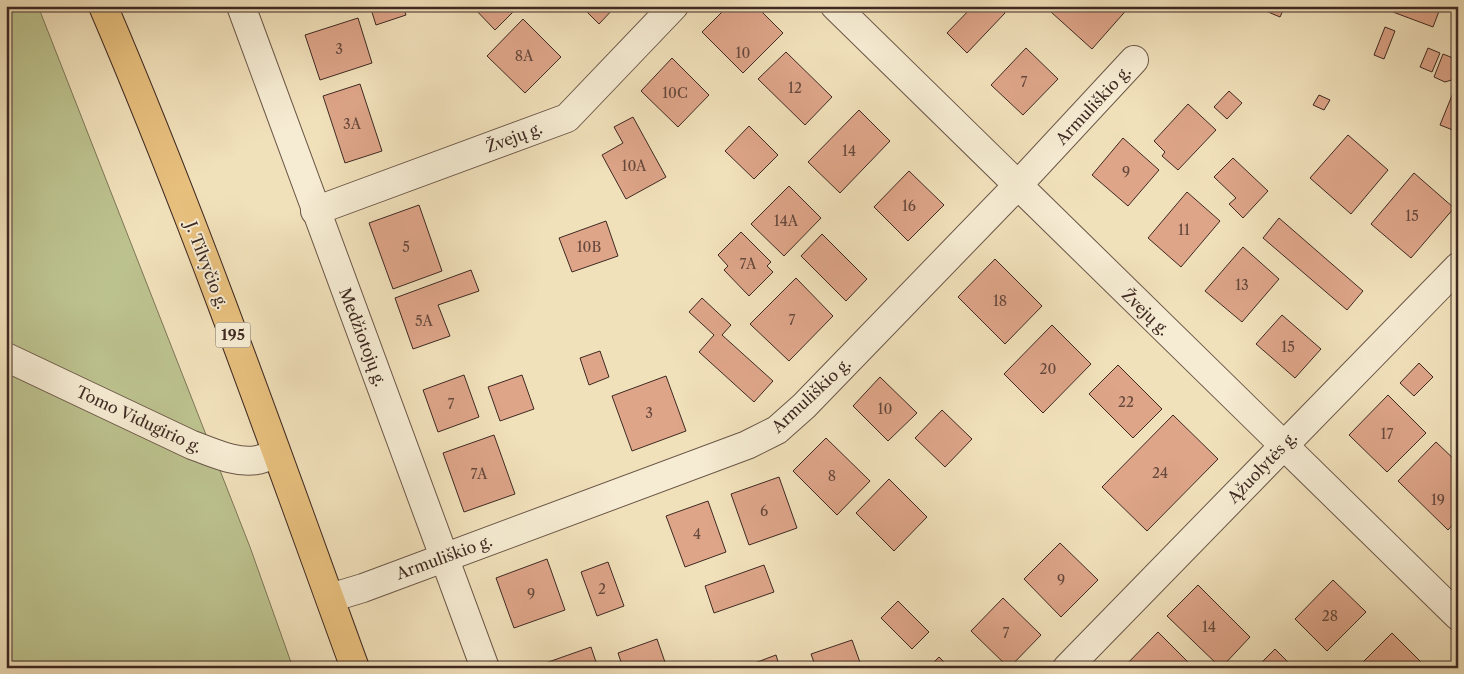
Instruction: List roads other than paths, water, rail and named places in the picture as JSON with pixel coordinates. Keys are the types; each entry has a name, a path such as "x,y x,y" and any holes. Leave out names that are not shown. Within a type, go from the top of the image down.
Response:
{"main road":[{"name":"J. Tilvyčio g.","path":"103,6 143,99 205,257 356,668"}],"street":[{"name":"Medžiotojų g.","path":"241,6 315,211 446,557 485,668"},
{"name":"Žvejų g.","path":"315,211 567,118 674,6"},
{"name":"Žvejų g.","path":"835,6 1458,616"},
{"name":"Armuliškio g.","path":"330,598 738,449 777,430 810,399 1017,186 1134,60"},
{"name":"Ąžuolytės g.","path":"1067,668 1458,267"},
{"name":"Tomo Vidugirio g.","path":"6,357 192,446 221,456 242,460 257,460 276,453"}]}
